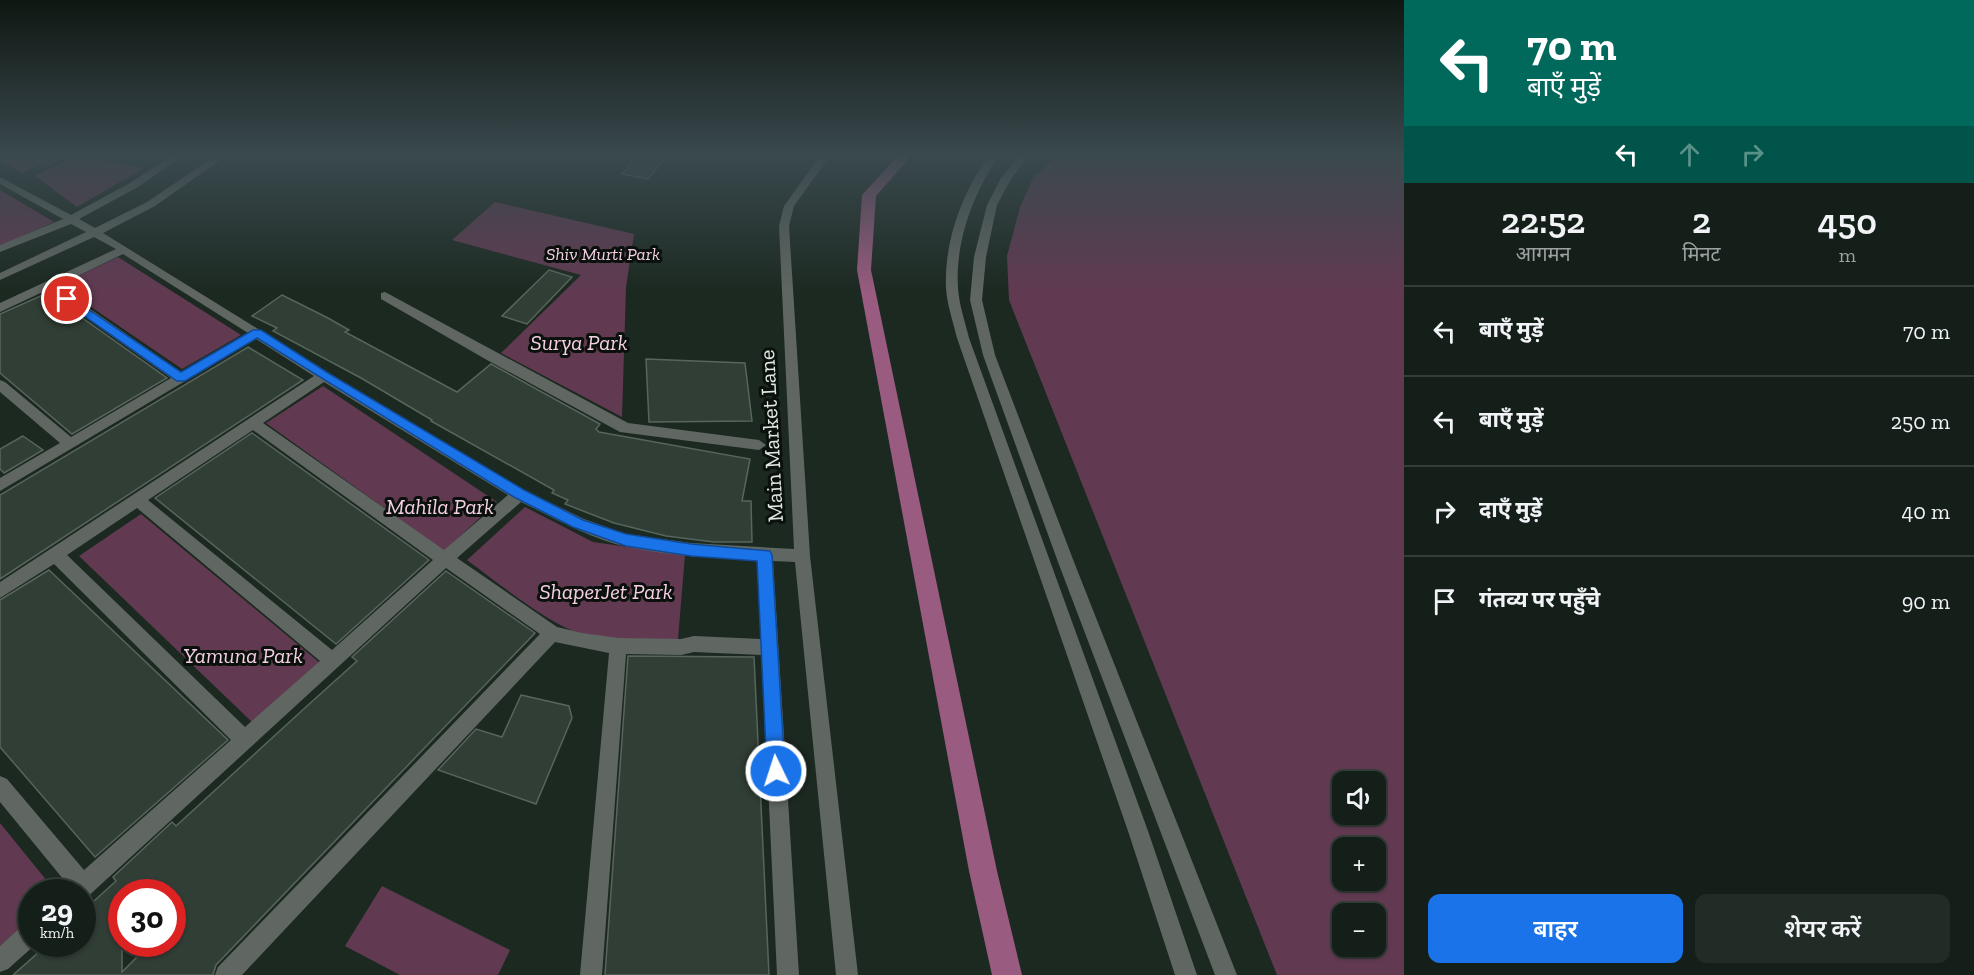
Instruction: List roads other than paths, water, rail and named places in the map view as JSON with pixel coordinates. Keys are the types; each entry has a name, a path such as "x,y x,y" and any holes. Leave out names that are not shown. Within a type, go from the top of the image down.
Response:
{"street":[{"path":"38,202 124,249 324,376 519,494 578,524 626,540 691,550 802,556"},
{"path":"0,249 70,220 104,202"},
{"path":"0,277 94,234 155,202"},
{"name":"Main Market Lane","path":"792,202 784,226 802,556 847,975"},
{"path":"969,202 958,242 952,284 963,339 1138,831 1186,975"},
{"path":"994,202 980,257 976,300 989,356 1065,562 1226,975"},
{"path":"0,308 124,249"},
{"path":"48,285 181,378"},
{"path":"385,296 492,357 625,428 759,445"},
{"path":"0,485 257,333"},
{"path":"0,591 324,376"},
{"path":"0,385 70,444"},
{"path":"253,423 552,633 581,646 681,647 694,644 769,647"},
{"path":"90,879 445,560 482,530 519,494"},
{"path":"137,500 333,661"},
{"path":"55,554 245,740"},
{"path":"765,555 788,975"},
{"path":"235,973 552,633"},
{"path":"591,975 618,646"},
{"path":"0,786 71,879"},
{"path":"0,961 18,945"}],"waterway":[{"path":"869,202 864,270 983,871 1007,975"}],"park label":[{"name":"Shiv Murti Park","path":"603,254"},
{"name":"Surya Park","path":"579,342"},
{"name":"Mahila Park","path":"440,506"},
{"name":"ShaperJet Park","path":"606,591"},
{"name":"Yamuna Park","path":"243,655"}]}
